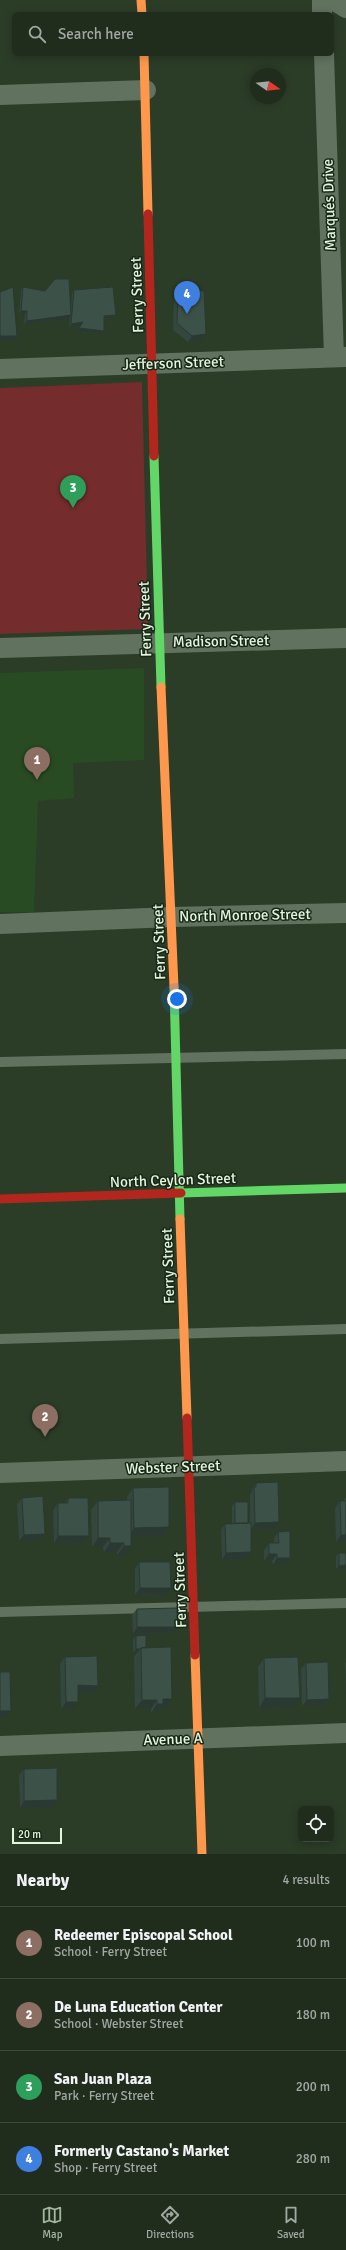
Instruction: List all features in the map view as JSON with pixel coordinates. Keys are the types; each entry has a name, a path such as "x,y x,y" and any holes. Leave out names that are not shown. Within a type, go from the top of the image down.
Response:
{"street":[{"path":"141,0 142,12"},
{"path":"322,0 322,12"},
{"path":"333,0 346,8"},
{"name":"Ferry Street","path":"144,56 159,642 172,917 179,1195 190,1467 202,1854"},
{"name":"Marqués Drive","path":"324,56 340,357"},
{"path":"0,94 146,90"},
{"name":"Jefferson Street","path":"0,369 153,365 340,357"},
{"name":"Madison Street","path":"0,648 159,642 346,638"},
{"name":"North Monroe Street","path":"0,924 172,917 346,913"},
{"name":"North Ceylon Street","path":"0,1199 179,1195 346,1188"},
{"name":"Webster Street","path":"0,1473 346,1462"},
{"name":"Avenue A","path":"0,1746 346,1733"}],"lane":[{"path":"0,1062 346,1054"},
{"path":"0,1339 346,1328"},
{"path":"0,1612 346,1603"}],"shaded area":[{"path":"142,382 148,629 0,634 0,388"},
{"path":"144,668 144,760 73,763 74,798 38,801 34,912 0,912 0,673"}],"building":[{"path":"55,279 69,279 71,315 27,321 27,311 21,311 23,287 45,291"},
{"path":"13,287 17,336 0,336 0,292"},
{"path":"113,287 116,315 104,316 104,331 79,328 83,322 71,324 74,290"},
{"path":"178,290 204,291 206,334 192,336 177,323"},
{"path":"278,1482 279,1522 255,1523 254,1487 256,1487 256,1483"},
{"path":"169,1487 169,1527 134,1528 133,1488"},
{"path":"43,1496 45,1534 24,1535 22,1498"},
{"path":"68,1498 88,1498 89,1536 58,1536 58,1503 68,1503"},
{"path":"131,1500 131,1546 124,1546 124,1543 110,1543 110,1538 98,1538 98,1501"},
{"path":"340,1501 346,1501 346,1535 341,1535"},
{"path":"235,1502 248,1502 248,1523 235,1523"},
{"path":"251,1523 251,1552 226,1553 225,1524"},
{"path":"290,1531 290,1558 277,1558 277,1554 269,1554 269,1543 279,1543 278,1532"},
{"path":"339,1553 346,1553 346,1565 339,1566"},
{"path":"139,1562 170,1562 171,1588 140,1588"},
{"path":"177,1608 177,1627 137,1627 137,1609"},
{"path":"146,1635 146,1647 136,1649 136,1636"},
{"path":"171,1647 172,1699 163,1699 163,1704 157,1704 157,1700 142,1700 141,1648"},
{"path":"97,1656 98,1686 78,1685 78,1702 66,1702 65,1657"},
{"path":"298,1657 300,1698 265,1698 264,1658"},
{"path":"328,1662 329,1699 307,1700 306,1663"},
{"path":"0,1672 10,1672 11,1711 0,1711"},
{"path":"57,1768 57,1800 24,1801 24,1769"}],"traffic: fast":[{"path":"154,456 161,687"},
{"path":"174,987 180,1219"},
{"path":"181,1193 346,1188"}],"traffic: slow":[{"path":"141,0 142,12"},
{"path":"144,56 148,214"},
{"path":"161,687 174,987"},
{"path":"180,1219 187,1418"},
{"path":"195,1655 202,1854"}],"traffic: jam":[{"path":"148,214 154,456"},
{"path":"0,1199 181,1193"},
{"path":"187,1418 195,1655"}],"place":[{"name":"Formerly Castano's Market","path":"187,314"},
{"name":"San Juan Plaza","path":"73,508"},
{"name":"Redeemer Episcopal School","path":"37,780"},
{"name":"De Luna Education Center","path":"45,1437"}]}
